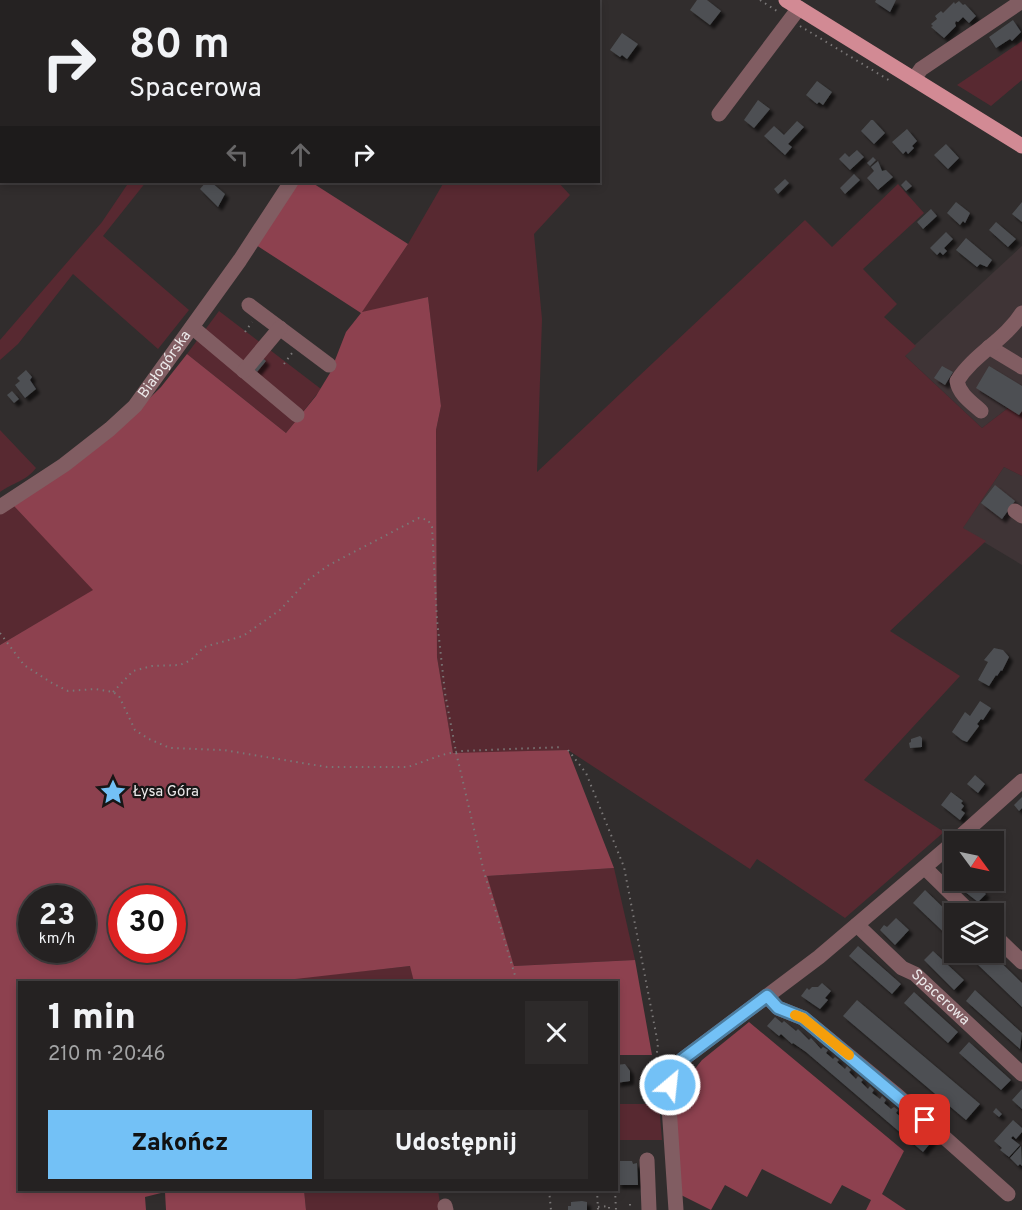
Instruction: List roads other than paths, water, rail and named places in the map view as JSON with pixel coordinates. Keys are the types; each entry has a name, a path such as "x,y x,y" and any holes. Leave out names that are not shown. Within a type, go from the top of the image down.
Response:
{"main road":[{"path":"793,4 1022,146"}],"street":[{"path":"914,79 921,69 1022,1"},
{"path":"719,114 793,4"},
{"name":"Białogórska","path":"0,507 64,465 125,416 145,393 253,242 290,183"},
{"path":"249,305 328,365"},
{"path":"981,411 958,388 957,381 964,369 1006,331 1022,313"},
{"path":"192,327 297,415"},
{"path":"244,371 280,328"},
{"path":"989,347 1022,367"},
{"path":"966,831 1022,781"},
{"path":"676,1210 669,1106 671,1073 683,1059 856,925 944,851"},
{"path":"924,868 961,903"},
{"name":"Spacerowa","path":"856,925 902,968 915,974 1022,1074"},
{"path":"1004,945 1022,962"},
{"path":"767,996 778,1008 803,1018 898,1096 1008,1194"},
{"path":"647,1160 649,1210"}],"place":[{"name":"Łysa Góra","path":"113,792"}]}
